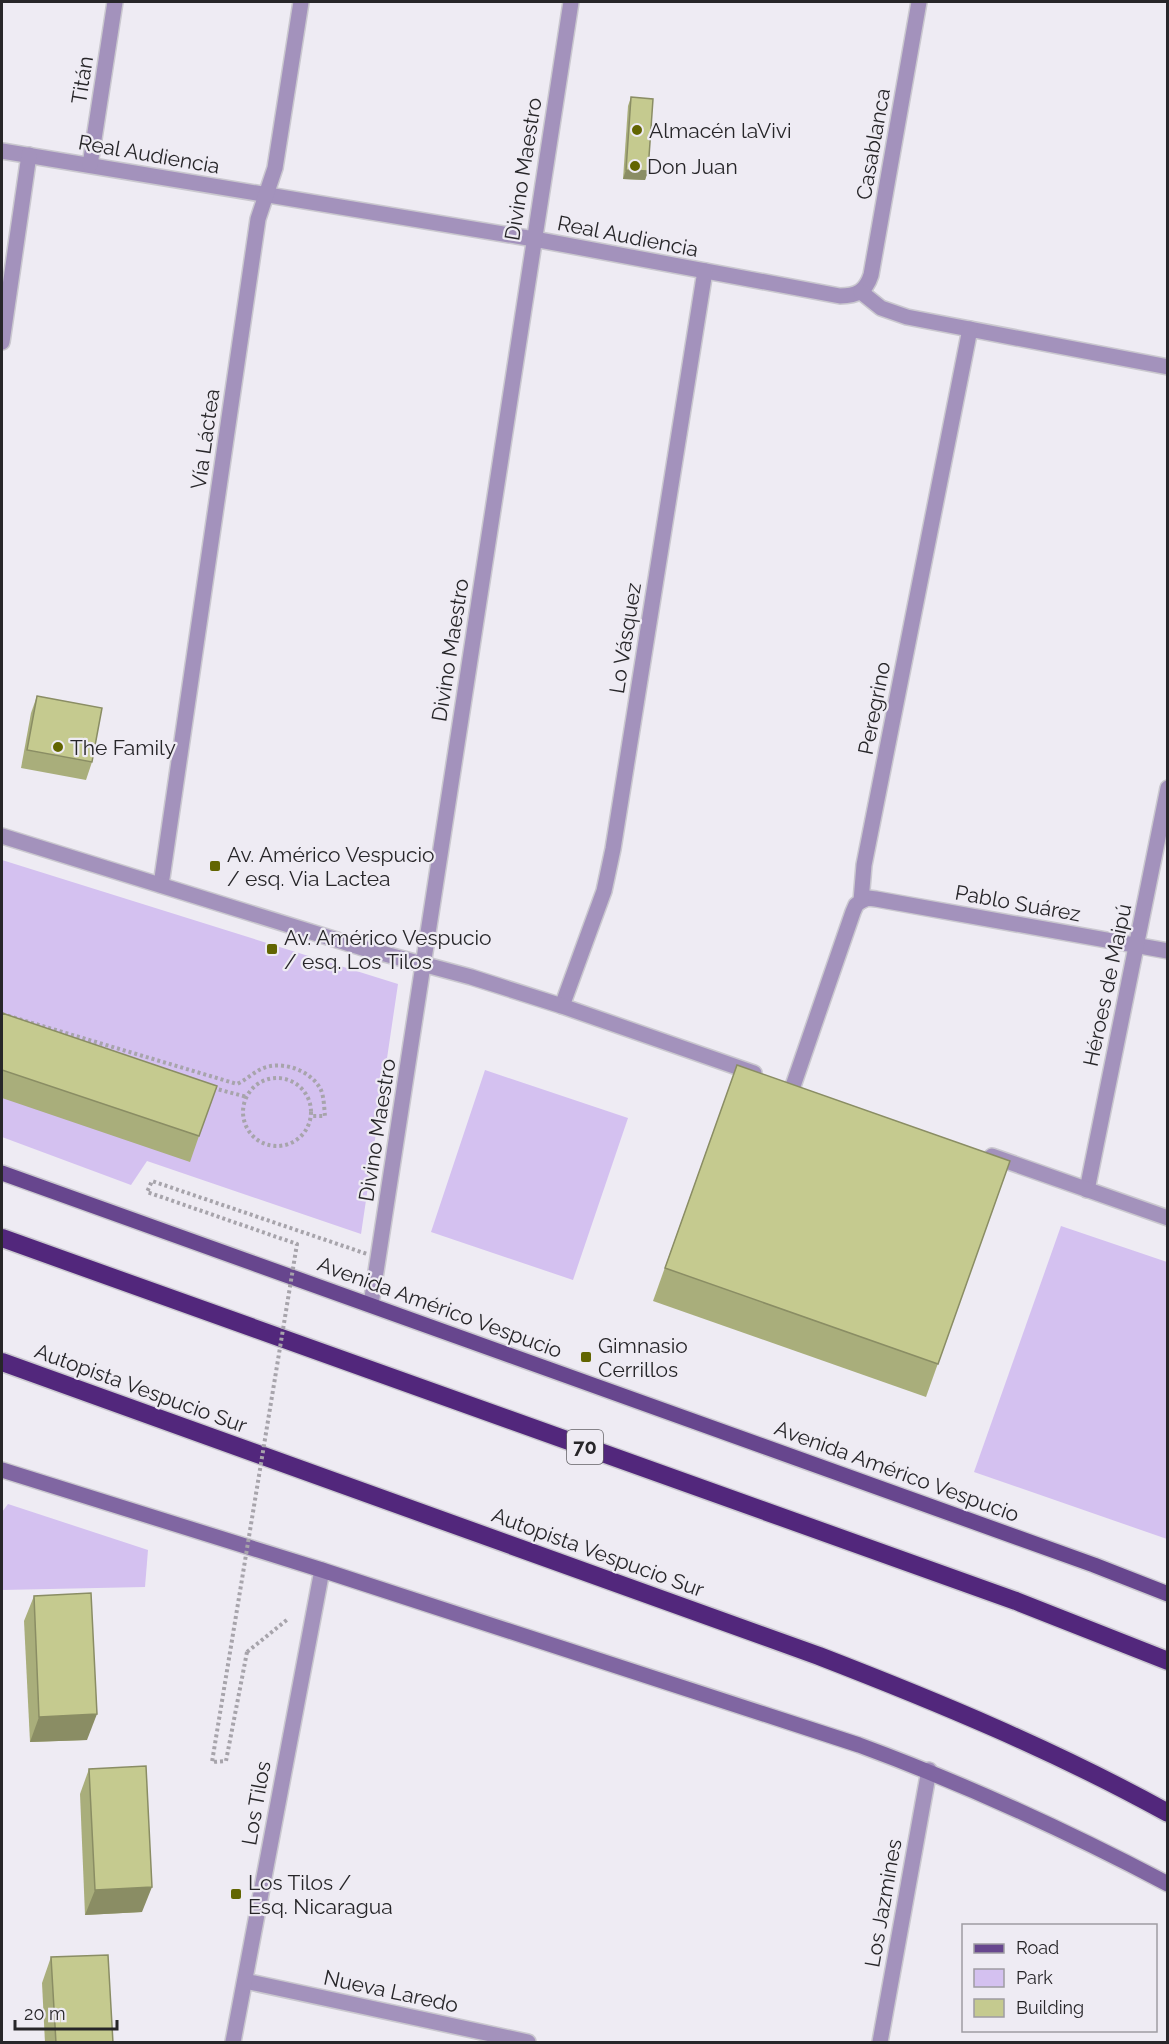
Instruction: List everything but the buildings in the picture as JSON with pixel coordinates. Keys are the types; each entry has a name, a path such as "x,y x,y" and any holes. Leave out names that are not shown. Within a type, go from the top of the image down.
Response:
{"highway":[{"name":"70","path":"2,1238 1016,1601 1167,1661"},
{"name":"Autopista Vespucio Sur","path":"2,1362 857,1670 950,1707 1046,1751 1167,1813"}],"main road":[{"name":"Avenida Américo Vespucio","path":"2,1173 1094,1565 1167,1594"},
{"path":"2,1470 785,1720 928,1770 1016,1808 1167,1884"}],"street":[{"name":"Titán","path":"90,165 115,2"},
{"name":"Vía Láctea","path":"161,885 258,219 275,168 301,2"},
{"name":"Divino Maestro","path":"371,1304 571,2"},
{"name":"Casablanca","path":"861,292 868,284 871,275 919,2"},
{"name":"Real Audiencia","path":"2,151 534,239 840,296 851,296 861,292"},
{"path":"2,342 29,155"},
{"name":"Lo Vásquez","path":"562,1006 604,891 613,849 705,271"},
{"path":"861,292 870,301 894,314 1167,367"},
{"name":"Peregrino","path":"562,1006 788,1084 853,912 861,901 864,865 970,329"},
{"name":"Héroes de Maipú","path":"1087,1190 1167,788"},
{"path":"2,836 383,954 423,963 562,1006"},
{"name":"Pablo Suárez","path":"861,901 868,898 876,899 1167,951"},
{"path":"974,1150 1167,1218"},
{"name":"Los Tilos","path":"233,2043 321,1570"},
{"name":"Los Jazmines","path":"879,2043 928,1770"},
{"name":"Nueva Laredo","path":"245,1981 528,2043"}],"path":[{"path":"2,1014 237,1084 261,1069 276,1065 294,1068 309,1075 321,1088 325,1116 312,1116"},
{"path":"267,1079 289,1080 299,1085 306,1094 312,1116 302,1136 292,1142 270,1145 251,1133 246,1124 243,1113 247,1097 257,1084 267,1079"},
{"path":"202,1084 247,1097"},
{"path":"316,1596 247,1652 226,1761 212,1762 297,1244 147,1192 153,1181 367,1254"}],"green space":[{"path":"2,860 398,984 361,1234 147,1161 131,1185 2,1137"},
{"path":"485,1070 628,1118 573,1280 431,1232"},
{"path":"1061,1226 1167,1262 1167,1539 974,1472"},
{"path":"8,1504 148,1550 145,1587 2,1590 2,1512"}],"place":[{"name":"Almacén laVivi","path":"637,130"},
{"name":"Don Juan","path":"635,166"},
{"name":"The Family","path":"58,747"},
{"name":"Av. Américo Vespucio / esq. Via Lactea","path":"215,866"},
{"name":"Av. Américo Vespucio / esq. Los Tilos","path":"272,949"},
{"name":"Gimnasio Cerrillos","path":"586,1357"},
{"name":"Los Tilos / Esq. Nicaragua","path":"236,1894"}]}
